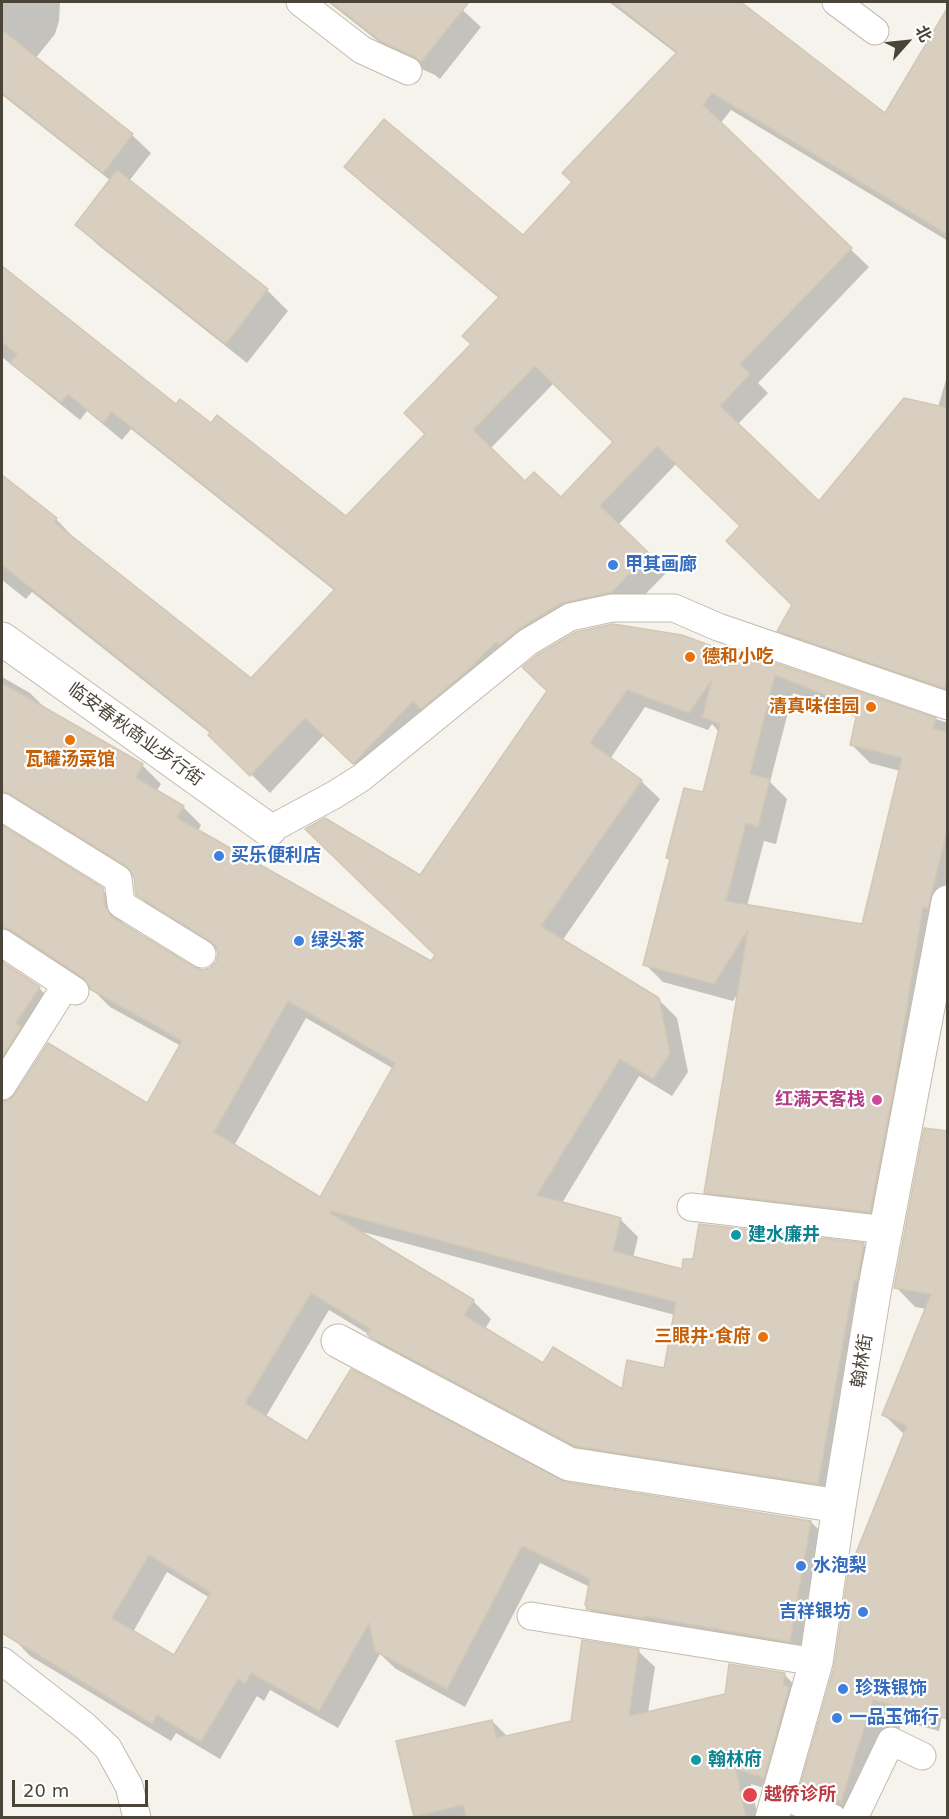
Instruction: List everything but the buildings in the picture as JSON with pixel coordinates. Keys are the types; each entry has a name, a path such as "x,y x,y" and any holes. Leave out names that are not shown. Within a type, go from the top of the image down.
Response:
{"street":[{"name":"临安春秋商业步行街","path":"2,639 269,830"},
{"name":"翰林街","path":"776,1806 816,1662 875,1287 948,902"},
{"path":"338,1341 569,1464 839,1506"}],"lane":[{"path":"300,2 362,50 408,71"},
{"path":"836,2 875,31"},
{"path":"269,830 361,778 528,642 570,617 612,608 674,608 718,627 948,706"},
{"path":"2,807 118,879 121,904 202,954"},
{"path":"2,943 71,988 2,1086"},
{"path":"691,1207 886,1230"},
{"path":"531,1616 816,1662"},
{"path":"2,1661 86,1726 108,1748 129,1786 137,1818"},
{"path":"854,1818 891,1741 922,1756"},
{"path":"776,1806 833,1818"}],"place":[{"name":"甲其画廊","path":"613,565"},
{"name":"德和小吃","path":"690,657"},
{"name":"清真味佳园","path":"871,707"},
{"name":"瓦罐汤菜馆","path":"70,740"},
{"name":"买乐便利店","path":"219,856"},
{"name":"绿头茶","path":"299,941"},
{"name":"红满天客栈","path":"877,1100"},
{"name":"建水廉井","path":"736,1235"},
{"name":"三眼井·食府","path":"763,1337"},
{"name":"水泡梨","path":"801,1566"},
{"name":"吉祥银坊","path":"863,1612"},
{"name":"珍珠银饰","path":"843,1689"},
{"name":"一品玉饰行","path":"837,1718"},
{"name":"翰林府","path":"696,1760"},
{"name":"越侨诊所","path":"750,1795"}]}
